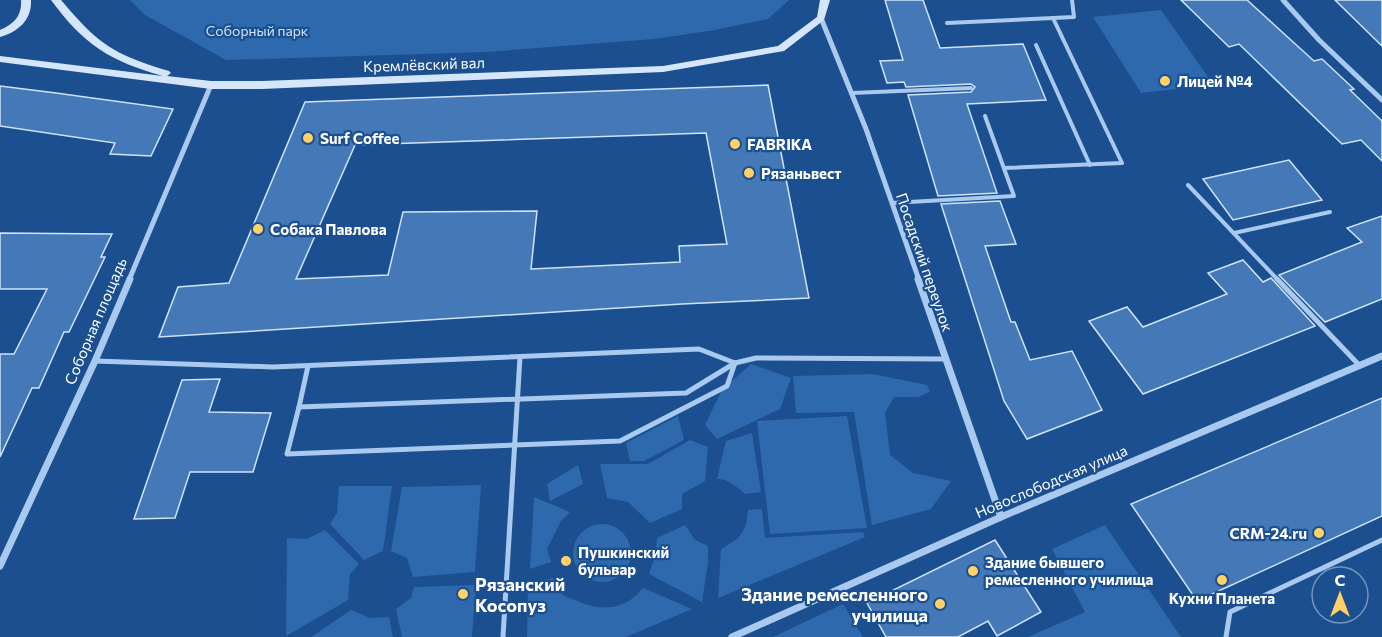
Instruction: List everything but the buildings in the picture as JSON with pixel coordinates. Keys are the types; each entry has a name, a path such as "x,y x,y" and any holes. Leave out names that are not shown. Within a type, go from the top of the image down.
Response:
{"main road":[{"path":"56,0 103,51 127,63 211,85"},
{"path":"821,18 825,0"},
{"path":"0,34 19,22 25,13 28,1"},
{"name":"Кремлёвский вал","path":"0,60 211,85 262,85 663,69 781,49 821,18"}],"street":[{"path":"1283,0 1319,40 1382,100"},
{"name":"Посадский переулок","path":"821,18 852,93 892,203 1000,517"},
{"name":"Соборная площадь","path":"0,567 95,361 211,85"},
{"name":"Новослободская улица","path":"732,637 1000,517 1382,356"}],"lane":[{"path":"947,23 1074,17 1072,0"},
{"path":"1004,168 1122,163 1053,18"},
{"path":"1036,45 1090,165"},
{"path":"852,93 971,88"},
{"path":"892,203 1014,196 985,116"},
{"path":"1188,185 1360,366"},
{"path":"1234,233 1330,212"},
{"path":"95,361 308,366 699,349 735,363"},
{"path":"503,637 520,357"},
{"path":"298,407 686,393 735,363 756,358 945,359"},
{"path":"308,366 287,454 620,441 727,386 735,363"},
{"path":"1226,637 1230,612 1382,540"}],"green space":[{"name":"Соборный парк","path":"130,0 789,0 768,19 654,39 487,52 226,60 145,15"},
{"path":"1161,10 1213,85 1141,93 1093,17"},
{"path":"751,364 791,378 780,409 717,439 705,425 722,390"},
{"path":"873,374 927,385 930,392 918,397 894,397 885,413 890,455 913,473 951,481 931,509 872,525 854,412 796,413 793,376"},
{"path":"678,416 684,440 644,461 630,461 626,443"},
{"path":"847,416 867,528 770,534 757,421"},
{"path":"752,433 761,492 745,494 729,482 717,479 726,441"},
{"path":"690,440 708,447 705,481 682,494 682,509 650,523 628,502 607,498 600,464 648,464"},
{"path":"578,465 583,484 550,501 547,484"},
{"path":"481,485 475,572 413,577 407,558 391,551 402,487"},
{"path":"339,486 392,486 383,551 364,560 330,524 337,513"},
{"path":"534,497 570,512 561,521 547,549 551,562 530,569"},
{"path":"762,509 765,538 863,532 865,537 718,598 721,549 733,542 744,530 748,510"},
{"path":"596,524 608,524 623,532 631,547 631,559 623,574 608,582 596,582 581,574 573,559 573,547 581,532"},
{"path":"685,525 695,540 708,546 702,602 649,574 656,553 657,538"},
{"path":"1105,525 1181,637 1028,637 1085,612 1052,549"},
{"path":"325,530 359,564 350,574 348,600 286,636 287,538 307,539"},
{"path":"553,578 562,594 584,604 602,608 620,605 636,596 643,588 692,609 626,637 527,637 528,583"},
{"path":"476,585 472,637 402,637 396,609 411,598 414,587"},
{"path":"843,604 863,637 773,637"},
{"path":"351,610 370,618 389,617 393,637 311,637"}],"place":[{"name":"Лицей №4","path":"1165,81"},
{"name":"Surf Coffee","path":"308,138"},
{"name":"FABRIKA","path":"735,144"},
{"name":"Рязаньвест","path":"749,173"},
{"name":"Собака Павлова","path":"258,229"},
{"name":"CRM-24.ru","path":"1319,533"},
{"name":"Пушкинский бульвар","path":"566,561"},
{"name":"Здание бывшего ремесленного училища","path":"973,571"},
{"name":"Кухни Планета","path":"1222,580"},
{"name":"Рязанский Косопуз","path":"463,594"},
{"name":"Здание ремесленного училища","path":"940,604"}]}
